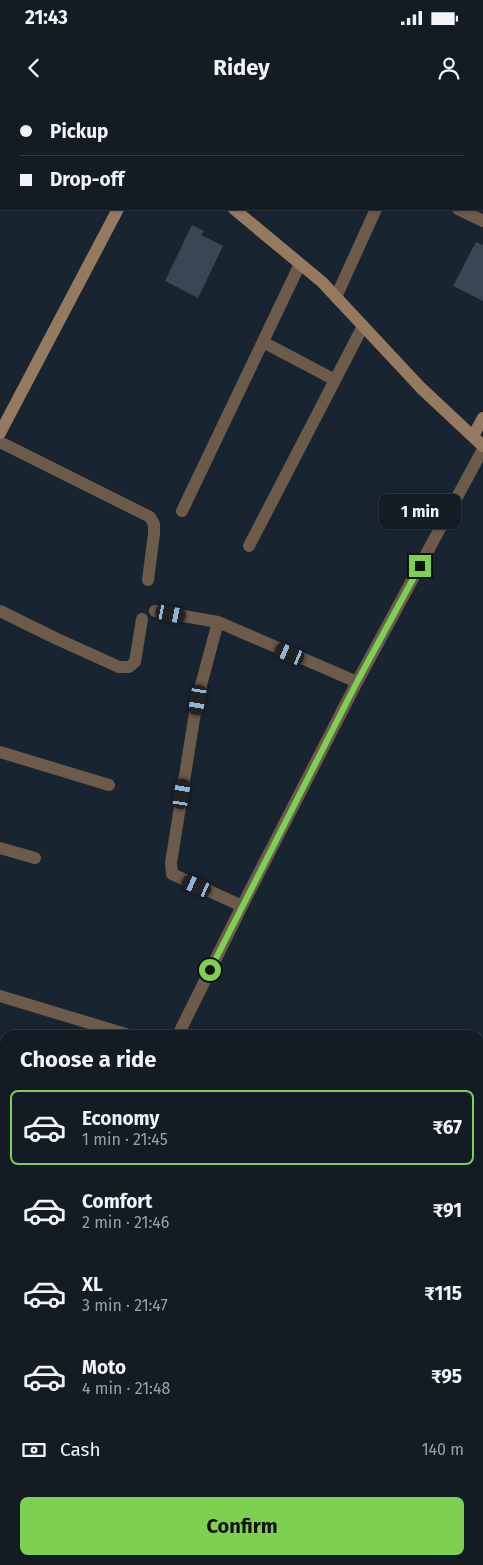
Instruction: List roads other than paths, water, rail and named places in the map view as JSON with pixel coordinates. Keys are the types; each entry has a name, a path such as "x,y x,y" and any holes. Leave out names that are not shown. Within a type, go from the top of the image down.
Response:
{"street":[{"path":"0,433 117,210"},
{"path":"180,1030 357,682 483,447 421,388 322,282 235,210"},
{"path":"336,297 376,210"},
{"path":"460,210 483,221"},
{"path":"182,511 300,264"},
{"path":"249,546 363,326"},
{"path":"263,342 335,380"},
{"path":"473,436 483,418"},
{"path":"0,442 150,517 154,524 154,534 148,580"},
{"path":"0,611 119,666 129,667 135,662 142,619"},
{"path":"155,611 218,622 357,682"},
{"path":"218,622 198,700 170,863 172,874 242,906"},
{"path":"0,752 109,785"},
{"path":"0,848 35,858"},
{"path":"0,996 112,1030"}]}
